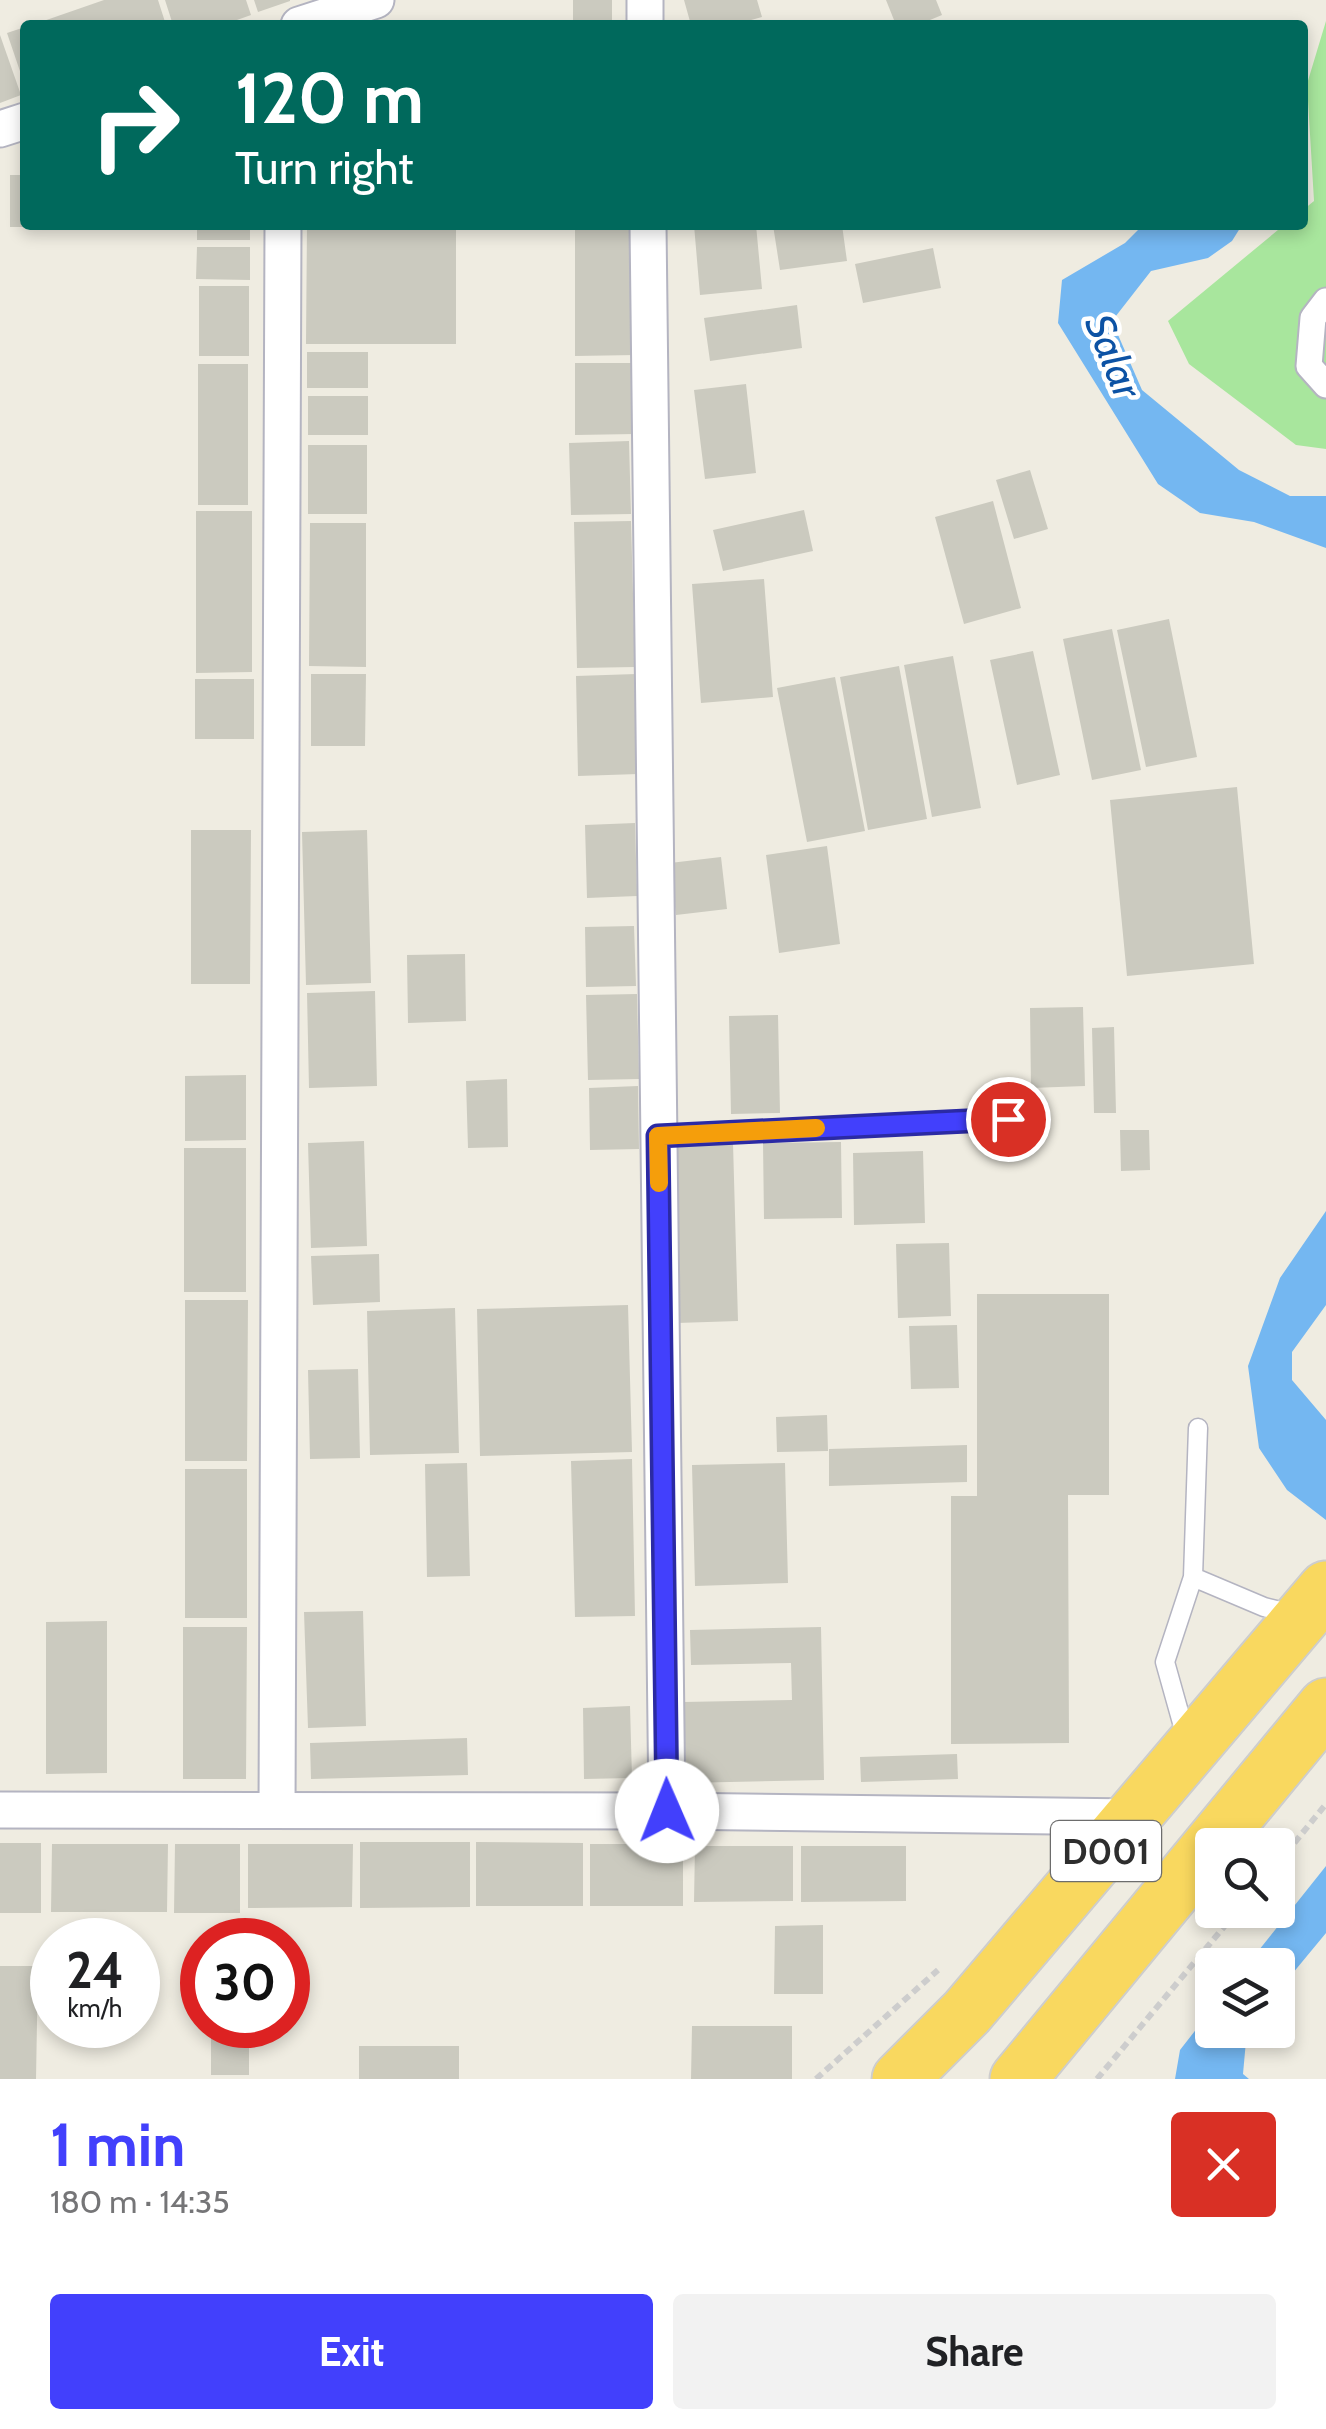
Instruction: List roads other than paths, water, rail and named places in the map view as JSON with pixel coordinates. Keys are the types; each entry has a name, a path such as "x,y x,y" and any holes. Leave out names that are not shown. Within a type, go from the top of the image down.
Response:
{"highway":[{"name":"D001","path":"900,2079 967,2012 1315,1602"},
{"name":"D001","path":"1022,2075 1326,1706"},
{"path":"967,2012 1022,2075"}],"street":[{"path":"314,20 376,0"},
{"path":"277,1809 284,230"},
{"path":"648,230 667,1811"},
{"path":"1326,301 1314,318 1308,366 1326,384"},
{"path":"0,1810 667,1811 1135,1817"}],"lane":[{"path":"658,1136 1008,1119"},
{"path":"1190,1752 1165,1662 1193,1578 1198,1428"},
{"path":"1193,1578 1264,1607 1315,1602"}],"water":[{"name":"Salar","path":"1138,230 1239,230 1232,241 1208,258 1151,271 1112,321 1142,390 1239,470 1290,496 1326,496 1326,548 1254,522 1200,513 1158,484 1058,323 1062,280 1125,243"},
{"path":"1326,1211 1326,1305 1292,1352 1292,1380 1326,1420 1326,1520 1287,1490 1259,1448 1248,1366 1280,1278"},
{"path":"1326,1866 1326,1933 1295,1970 1295,1948 1261,1948 1277,1928 1295,1928 1295,1905"},
{"path":"1195,2031 1195,2048 1245,2048 1243,2074 1249,2079 1175,2079 1180,2050"}]}
